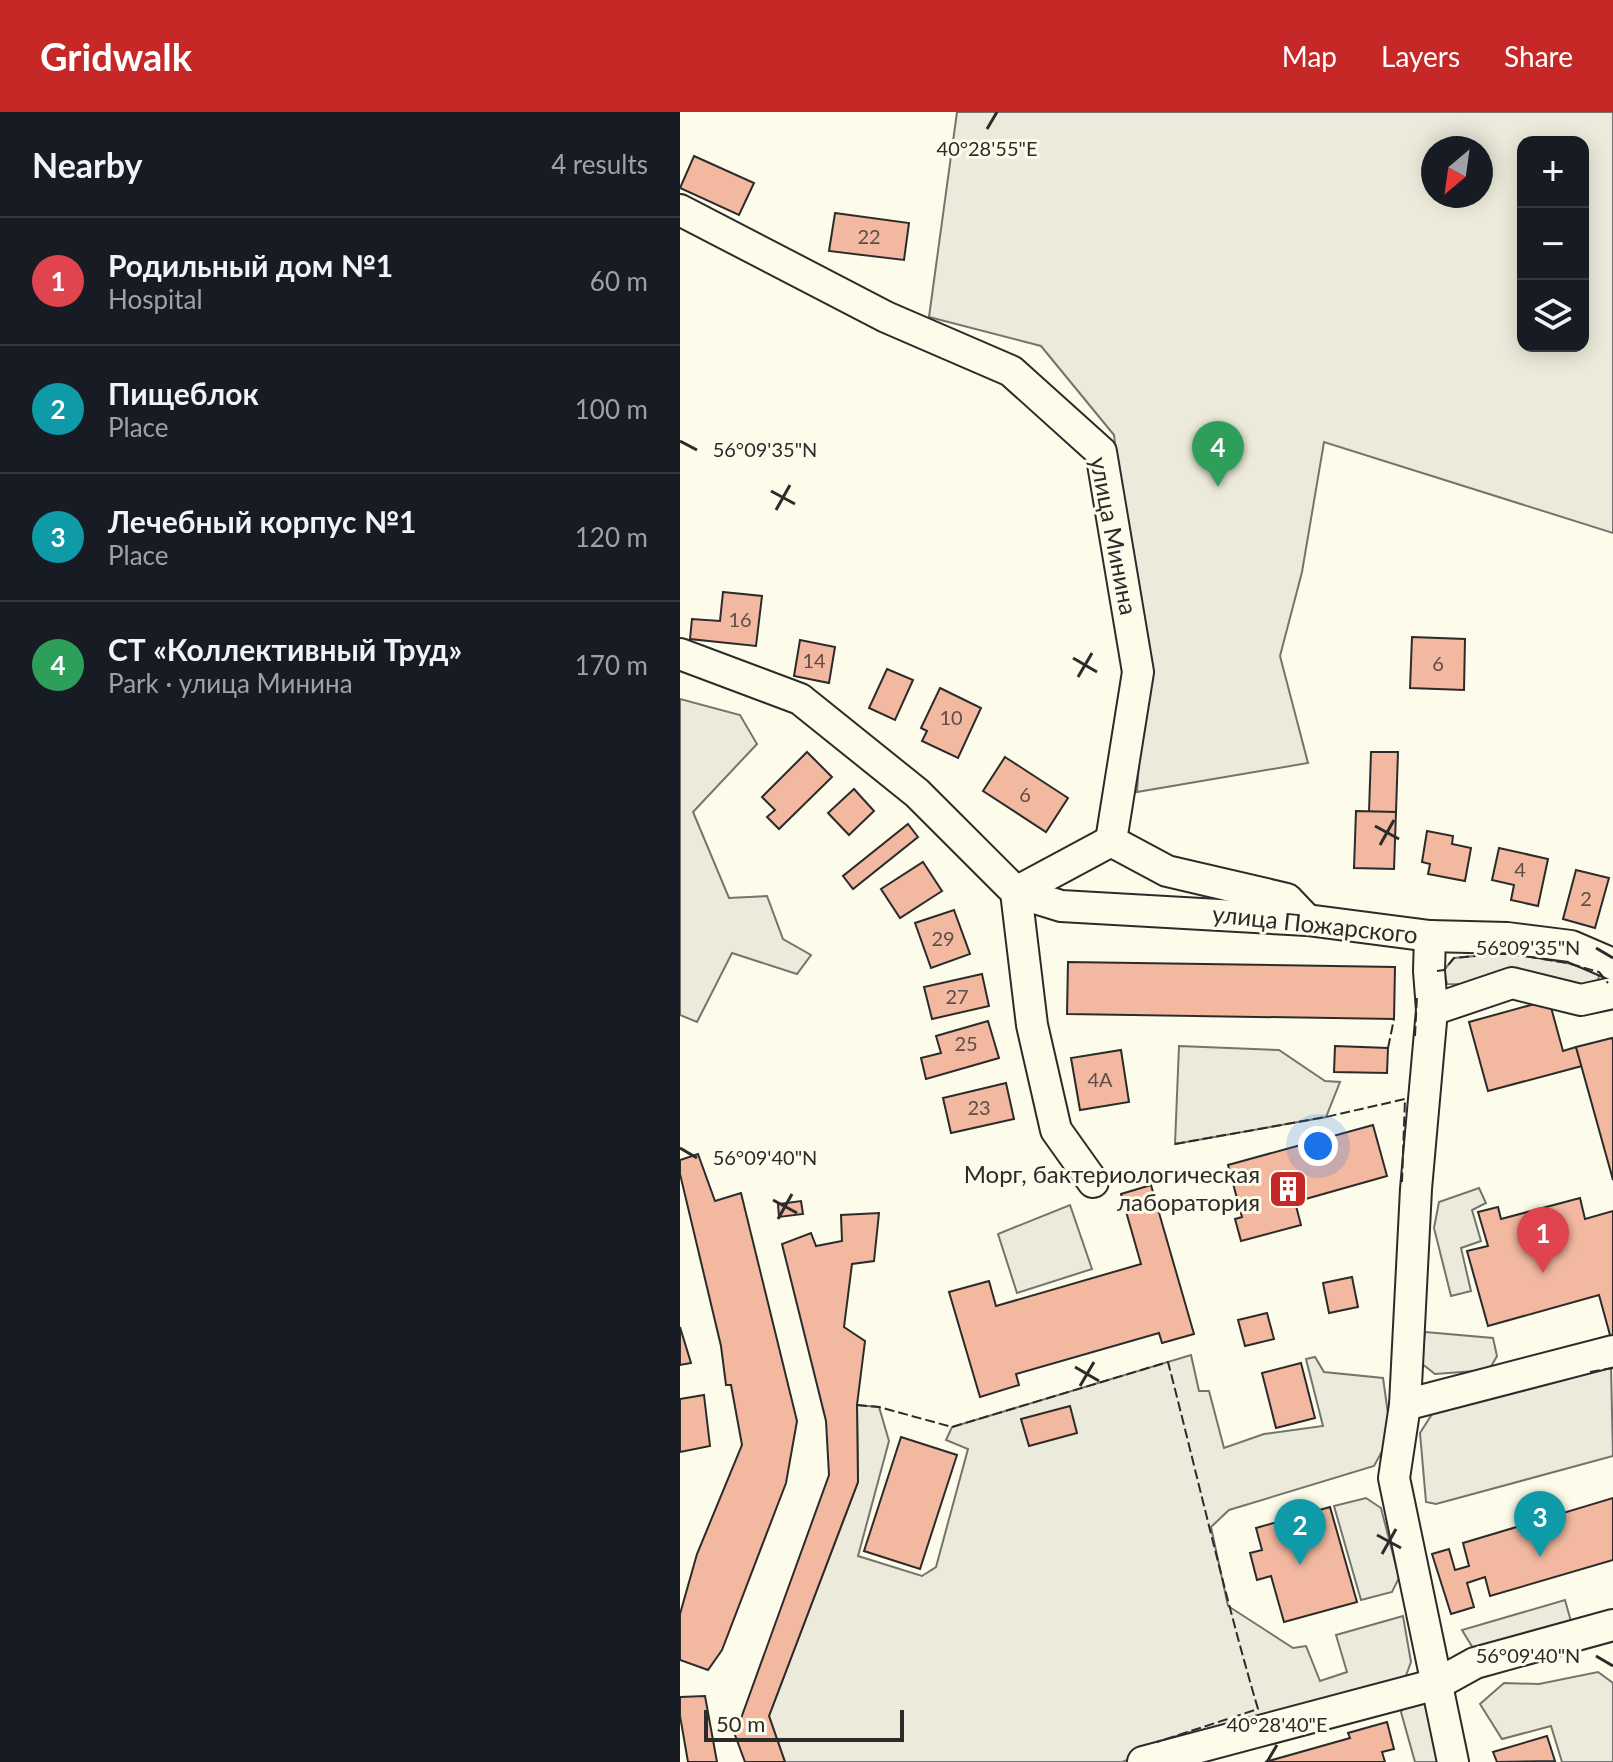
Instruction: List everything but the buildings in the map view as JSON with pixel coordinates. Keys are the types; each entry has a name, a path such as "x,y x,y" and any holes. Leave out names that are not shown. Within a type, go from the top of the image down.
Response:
{"street":[{"name":"улица Минина","path":"680,210 886,317 1011,371 1101,452 1138,672 1111,841"},
{"path":"680,654 800,699 917,793 1016,892 1032,1025 1056,1130 1093,1182"},
{"path":"1016,892 1111,841 1167,871 1287,899 1307,920"},
{"name":"улица Пожарского","path":"1016,892 1061,906 1307,920 1430,936 1507,938 1571,946 1613,964"},
{"path":"1430,936 1432,1010 1416,1189 1405,1405 1394,1478 1453,1762"},
{"path":"1432,1010 1512,983 1581,1000 1613,993"},
{"path":"1405,1405 1613,1351"},
{"path":"1143,1762 1437,1684 1475,1663 1613,1625"}],"shaded area":[{"path":"957,112 1613,112 1613,533 1324,442 1302,572 1280,656 1308,763 1137,792 1144,680 1114,435 1041,346 929,317"},
{"path":"680,699 740,715 757,744 693,812 729,898 767,896 783,939 811,955 797,974 732,953 697,1022 680,1015"},
{"path":"1507,953 1599,972 1598,985 1447,984 1444,970 1454,958"},
{"path":"1179,1046 1279,1050 1325,1081 1340,1082 1326,1117 1175,1144"},
{"path":"1479,1188 1486,1203 1472,1210 1481,1241 1461,1248 1471,1291 1451,1296 1434,1228 1439,1202"},
{"path":"1070,1205 1092,1269 1017,1293 998,1234"},
{"path":"1425,1332 1493,1338 1497,1356 1489,1370 1435,1374 1421,1363"},
{"path":"1191,1355 1199,1391 1209,1391 1224,1448 1264,1434 1323,1426 1306,1359 1315,1357 1324,1372 1383,1378 1391,1435 1374,1466 1229,1510 1211,1527 1228,1606 1293,1648 1306,1646 1320,1681 1347,1672 1336,1635 1403,1616 1411,1662 1404,1681 1210,1737 1189,1732 1136,1749 1138,1756 1122,1762 785,1762 769,1716 858,1482 857,1405 879,1407 889,1441 858,1556 922,1576 936,1567 968,1449 946,1440 952,1427"},
{"path":"1611,1367 1613,1456 1436,1504 1426,1502 1420,1433 1436,1408"},
{"path":"1366,1498 1381,1508 1399,1578 1392,1592 1361,1600 1334,1506"},
{"path":"1565,1600 1572,1625 1476,1653 1462,1630"},
{"path":"1598,1672 1613,1683 1613,1762 1562,1762 1551,1726 1502,1739 1480,1704 1504,1683 1539,1684"},
{"path":"1408,1697 1417,1699 1430,1712 1443,1762 1415,1762 1401,1712"}],"fence":[{"path":"1437,971 1444,970 1454,958 1507,953 1599,972 1608,983"},
{"path":"1415,1036 1417,996"},
{"path":"1388,1048 1394,1019"},
{"path":"1175,1144 1326,1117 1405,1099 1402,1182"},
{"path":"857,1405 879,1407 952,1427 1168,1362 1258,1709 1157,1742"},
{"path":"1590,1372 1613,1368"}],"place":[{"name":"СТ «Коллективный Труд»","path":"1218,487"},
{"name":"Морг, бактериологическая лаборатория","path":"1288,1189"},
{"name":"Родильный дом №1","path":"1543,1273"},
{"name":"Лечебный корпус №1","path":"1540,1557"},
{"name":"Пищеблок","path":"1300,1565"}]}
